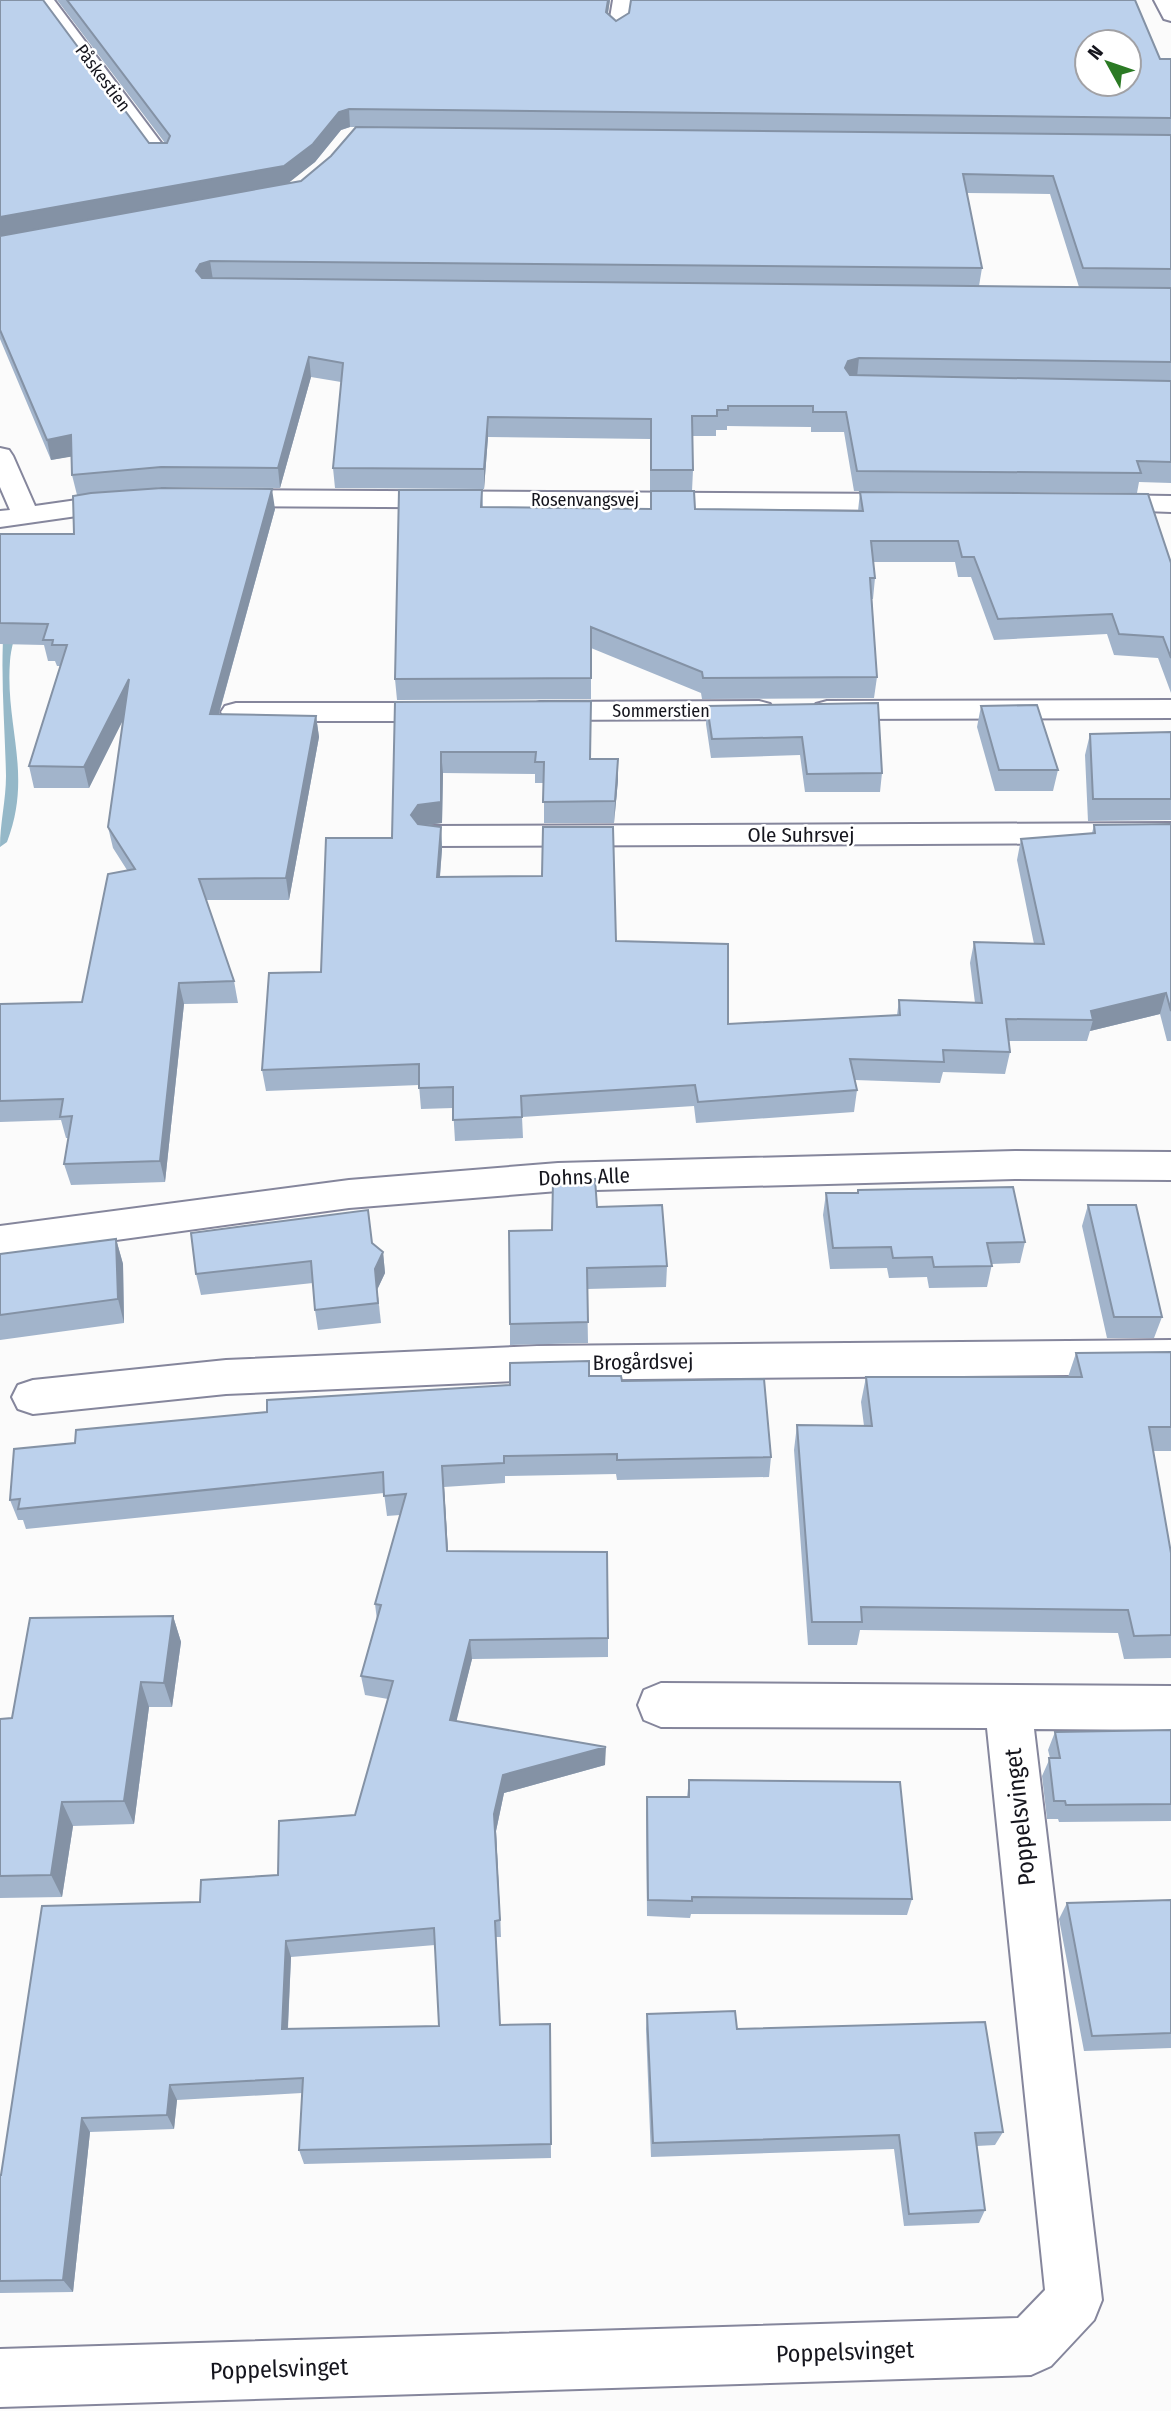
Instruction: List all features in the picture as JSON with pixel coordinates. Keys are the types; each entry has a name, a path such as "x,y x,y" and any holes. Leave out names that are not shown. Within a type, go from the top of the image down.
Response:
{"street":[{"name":"Påskestien","path":"45,0 162,156"},
{"path":"617,30 622,0"},
{"path":"1163,0 1171,15"},
{"path":"0,456 13,516 95,503 153,499"},
{"name":"Rosenvangsvej","path":"193,498 933,502"},
{"path":"1073,503 1171,504"},
{"name":"Sommerstien","path":"515,711 1171,709"},
{"path":"236,712 473,712"},
{"name":"Ole Suhrsvej","path":"431,836 1171,834"},
{"name":"Dohns Alle","path":"0,1241 349,1194 558,1177 1015,1165 1171,1167"},
{"name":"Brogårdsvej","path":"33,1397 226,1377 537,1363 1171,1357"},
{"path":"661,1705 1171,1708"},
{"name":"Poppelsvinget","path":"0,2378 1031,2346 1074,2300 1008,1707"}],"building":[{"path":"0,0 43,0 149,143 167,143 170,136 67,0 608,0 606,12 616,21 629,13 631,0 1135,0 1160,59 1171,59 1171,118 349,109 339,112 313,144 284,166 0,217"},
{"path":"356,127 1171,135 1171,269 1083,268 1053,176 963,174 982,268 210,261 200,264 196,271 202,278 1171,288 1171,362 859,358 848,361 845,368 850,375 1171,381 1171,462 1137,461 1141,473 857,471 846,412 813,412 813,406 728,406 728,410 717,410 717,416 692,416 693,470 651,470 651,419 488,417 484,469 333,468 343,363 309,357 278,468 161,467 72,475 71,435 47,440 0,330 0,236 301,181 331,156"},
{"path":"162,488 272,489 210,714 316,716 286,878 199,879 234,981 179,983 160,1161 64,1164 72,1116 60,1117 63,1099 0,1101 0,1004 82,1002 108,874 135,869 108,827 129,679 84,767 29,766 67,645 52,645 53,640 43,640 48,624 0,623 0,534 74,534 73,496"},
{"path":"399,490 482,490 481,507 651,509 651,491 694,491 695,509 863,511 860,492 1148,494 1171,563 1171,658 1163,637 1119,634 1112,614 998,619 974,557 962,557 958,541 871,541 875,578 870,578 877,677 703,678 702,672 591,627 591,678 395,679"},
{"path":"591,701 590,759 618,759 615,801 543,802 544,762 535,762 536,752 441,752 441,802 418,805 411,815 418,824 441,827 437,877 542,876 543,827 613,827 616,941 728,944 728,1024 900,1015 899,1000 982,1003 974,942 1044,944 1021,839 1095,833 1094,825 1171,824 1171,1011 1166,993 1091,1011 1093,1020 1006,1019 1010,1052 943,1050 944,1062 850,1059 857,1090 698,1102 695,1085 521,1096 522,1117 453,1120 453,1087 419,1088 419,1064 262,1070 269,973 321,972 326,838 392,838 395,702"},
{"path":"878,703 882,773 807,774 802,737 712,739 707,706"},
{"path":"1037,705 1058,770 999,770 981,706"},
{"path":"1171,732 1171,799 1093,799 1090,734"},
{"path":"595,1179 597,1207 662,1205 667,1266 587,1268 588,1322 510,1324 509,1231 552,1230 553,1181"},
{"path":"1013,1187 1025,1242 987,1243 992,1266 934,1267 932,1257 893,1258 891,1247 833,1248 826,1193"},
{"path":"1088,1205 1136,1205 1162,1317 1114,1317"},
{"path":"368,1210 372,1243 383,1252 375,1269 378,1303 315,1310 311,1261 196,1274 191,1233"},
{"path":"116,1239 118,1299 0,1315 0,1254"},
{"path":"1171,1352 1171,1427 1149,1427 1171,1553 1171,1635 1134,1636 1128,1610 861,1607 862,1622 812,1622 797,1425 872,1426 866,1377 1082,1377 1076,1353"},
{"path":"589,1361 589,1376 621,1376 622,1381 764,1379 771,1457 617,1460 617,1454 504,1456 504,1463 442,1466 447,1551 607,1552 608,1638 470,1640 450,1720 606,1747 503,1775 494,1814 500,1920 495,1921 500,2025 550,2024 551,2144 299,2150 303,2078 170,2085 167,2115 82,2118 63,2280 0,2281 0,2175 42,1906 200,1902 201,1880 278,1875 279,1821 355,1815 393,1681 361,1676 381,1605 375,1604 406,1494 384,1496 383,1472 18,1509 20,1499 10,1500 14,1449 75,1443 76,1430 267,1412 267,1400 510,1385 510,1363","holes":["434,1928 439,2026 282,2029 286,1941"]},
{"path":"173,1616 164,1683 141,1682 124,1801 62,1802 51,1875 0,1876 0,1719 12,1718 30,1618"},
{"path":"1171,1730 1171,1804 1066,1805 1065,1801 1054,1801 1049,1758 1060,1758 1055,1732"},
{"path":"689,1780 900,1782 912,1899 692,1897 692,1901 648,1900 647,1797 689,1797"},
{"path":"1171,1900 1171,2033 1092,2036 1067,1903"},
{"path":"735,2011 737,2029 985,2022 1003,2132 975,2133 985,2210 909,2214 899,2135 653,2143 647,2014"}],"waterway":[{"path":"0,842 12,799 12,755 3,666 11,624"}]}
